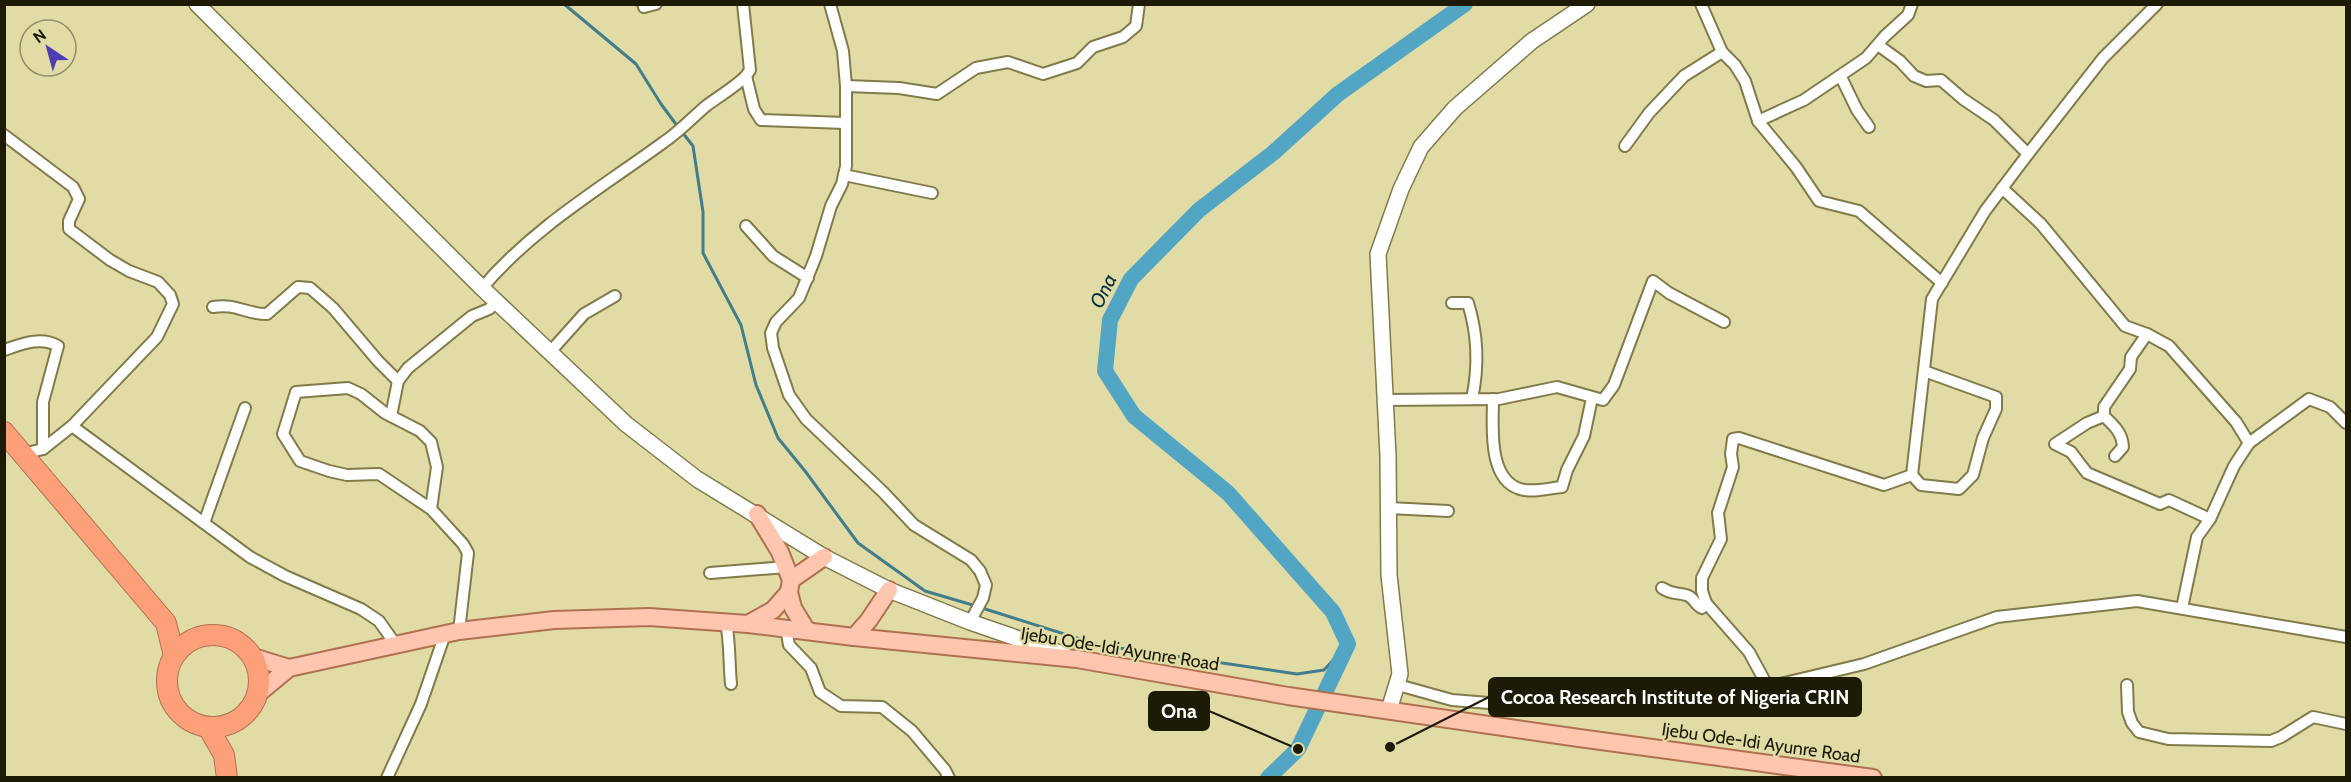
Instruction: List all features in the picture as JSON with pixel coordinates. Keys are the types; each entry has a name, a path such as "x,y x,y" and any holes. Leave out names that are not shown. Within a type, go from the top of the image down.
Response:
{"highway":[{"path":"4,432 166,623 174,656"},
{"path":"166,623 201,636 226,636 242,644 253,657 259,673 260,692 247,712 233,722 208,727 191,722 173,704 166,680 174,656 186,643 201,636"},
{"path":"224,755 233,722"},
{"path":"208,727 224,755 227,777"}],"main road":[{"path":"197,4 482,288 626,424 697,479 824,556 889,590 973,616 1077,658"},
{"path":"1389,710 1400,674 1389,575 1386,400 1378,254 1401,189 1421,147 1455,108 1532,41 1587,4"},
{"path":"757,514 772,535 789,580 793,608 807,631"},
{"path":"748,624 772,610 789,580 824,556"},
{"path":"854,637 869,620 889,590"},
{"name":"Ijebu Ode-Idi Ayunre Road","path":"289,668 452,632 554,620 649,616 1077,658 1288,696 1579,738 1780,771 1873,777"},
{"path":"253,657 289,668"},
{"path":"260,692 289,668"}],"street":[{"path":"643,4 644,7 656,4"},
{"path":"482,288 500,267 530,239 567,209 667,141 746,76 750,70 743,4"},
{"path":"830,4 843,51 846,87 846,166 808,278 799,298 776,322 771,333 773,348 789,395 806,419 883,492 914,525 971,560 985,578 983,598 973,616"},
{"path":"846,87 899,88 937,94 976,68 1008,62 1043,74 1077,63 1093,47 1123,37 1136,26 1139,4"},
{"path":"1701,4 1722,52 1735,65 1745,81 1758,121 1796,167 1819,201 1859,211 1942,283"},
{"path":"1758,121 1804,100 1841,77 1866,58 1908,15 1912,4"},
{"path":"1912,475 1932,299 1985,211 2002,188 2103,58 2157,4"},
{"path":"1878,45 1900,61 1914,76 1926,81 1941,80 1963,99 1994,120 2028,154"},
{"path":"1625,146 1649,113 1684,76 1722,52"},
{"path":"746,76 754,109 761,120 845,123"},
{"path":"1841,77 1857,110 1869,127"},
{"path":"4,135 73,187 79,199 69,221 69,229 110,260 129,271 159,282 170,295 173,304 157,337 72,426 43,449 23,454"},
{"path":"844,175 932,193"},
{"path":"2002,188 2041,224 2125,326 2147,334 2169,346 2236,422 2249,443"},
{"path":"746,226 773,256 808,278"},
{"path":"1386,400 1493,399 1557,387 1603,400 1614,385 1653,281 1669,293 1724,322"},
{"path":"213,307 227,305 258,314 267,314 298,287 310,288 333,308 398,381"},
{"path":"550,352 584,314 615,296"},
{"path":"391,416 398,381 408,368 472,316 489,309 498,302"},
{"path":"1452,303 1468,303 1472,318 1477,347 1472,399"},
{"path":"2115,456 2122,447 2122,439 2118,430 2104,416 2104,407 2130,369 2131,357 2147,334"},
{"path":"4,350 28,342 50,341 58,346 43,402 43,449"},
{"path":"1912,475 1921,484 1959,489 1973,475 1983,438 1996,409 1996,397 1924,371"},
{"path":"387,777 452,632 468,553 463,544 431,509 379,474 347,474 328,471 300,461 283,434 296,392 348,388 361,394 391,416 420,431 431,442 436,467 431,509"},
{"path":"1493,399 1493,440 1495,458 1501,473 1517,488 1530,490 1562,487 1567,470 1584,436 1592,398"},
{"path":"2182,608 2197,537 2210,519 2234,466 2249,443 2309,399 2330,407 2346,423"},
{"path":"204,523 245,408"},
{"path":"2104,416 2087,423 2055,444 2071,452 2089,474 2160,504 2169,500 2210,519"},
{"path":"72,426 250,557 285,576 362,609 380,621 396,645"},
{"path":"1768,687 1749,652 1706,603 1702,591 1702,578 1721,539 1718,513 1733,466 1731,454 1733,439 1739,438 1884,485 1912,475"},
{"path":"1389,508 1448,511"},
{"path":"710,573 789,580"},
{"path":"1662,588 1671,594 1686,594 1702,608 1706,603"},
{"path":"1398,685 1452,700 1575,710 1688,706 1864,664 1997,617 2137,600 2346,637"},
{"path":"726,622 730,639 728,647 731,684"},
{"path":"786,628 789,645 811,668 820,692 842,706 882,707 912,731 945,770 948,777"},
{"path":"2127,685 2128,712 2132,723 2139,732 2168,739 2271,741 2313,717 2346,724"}],"waterway":[{"path":"564,4 636,64 678,127"},
{"name":"Ona","path":"1268,778 1298,749 1348,644 1333,612 1228,493 1134,416 1105,371 1110,320 1131,279 1199,210 1273,153 1338,94 1465,4"},
{"path":"682,132 693,146 703,212 703,253 741,325 756,385 778,438 858,543 925,591 976,606"},
{"path":"982,608 1099,645 1297,674 1324,670 1348,644"}],"place":[{"name":"Cocoa Research Institute of Nigeria CRIN","path":"1390,747"},
{"name":"Ona","path":"1298,749"}]}
